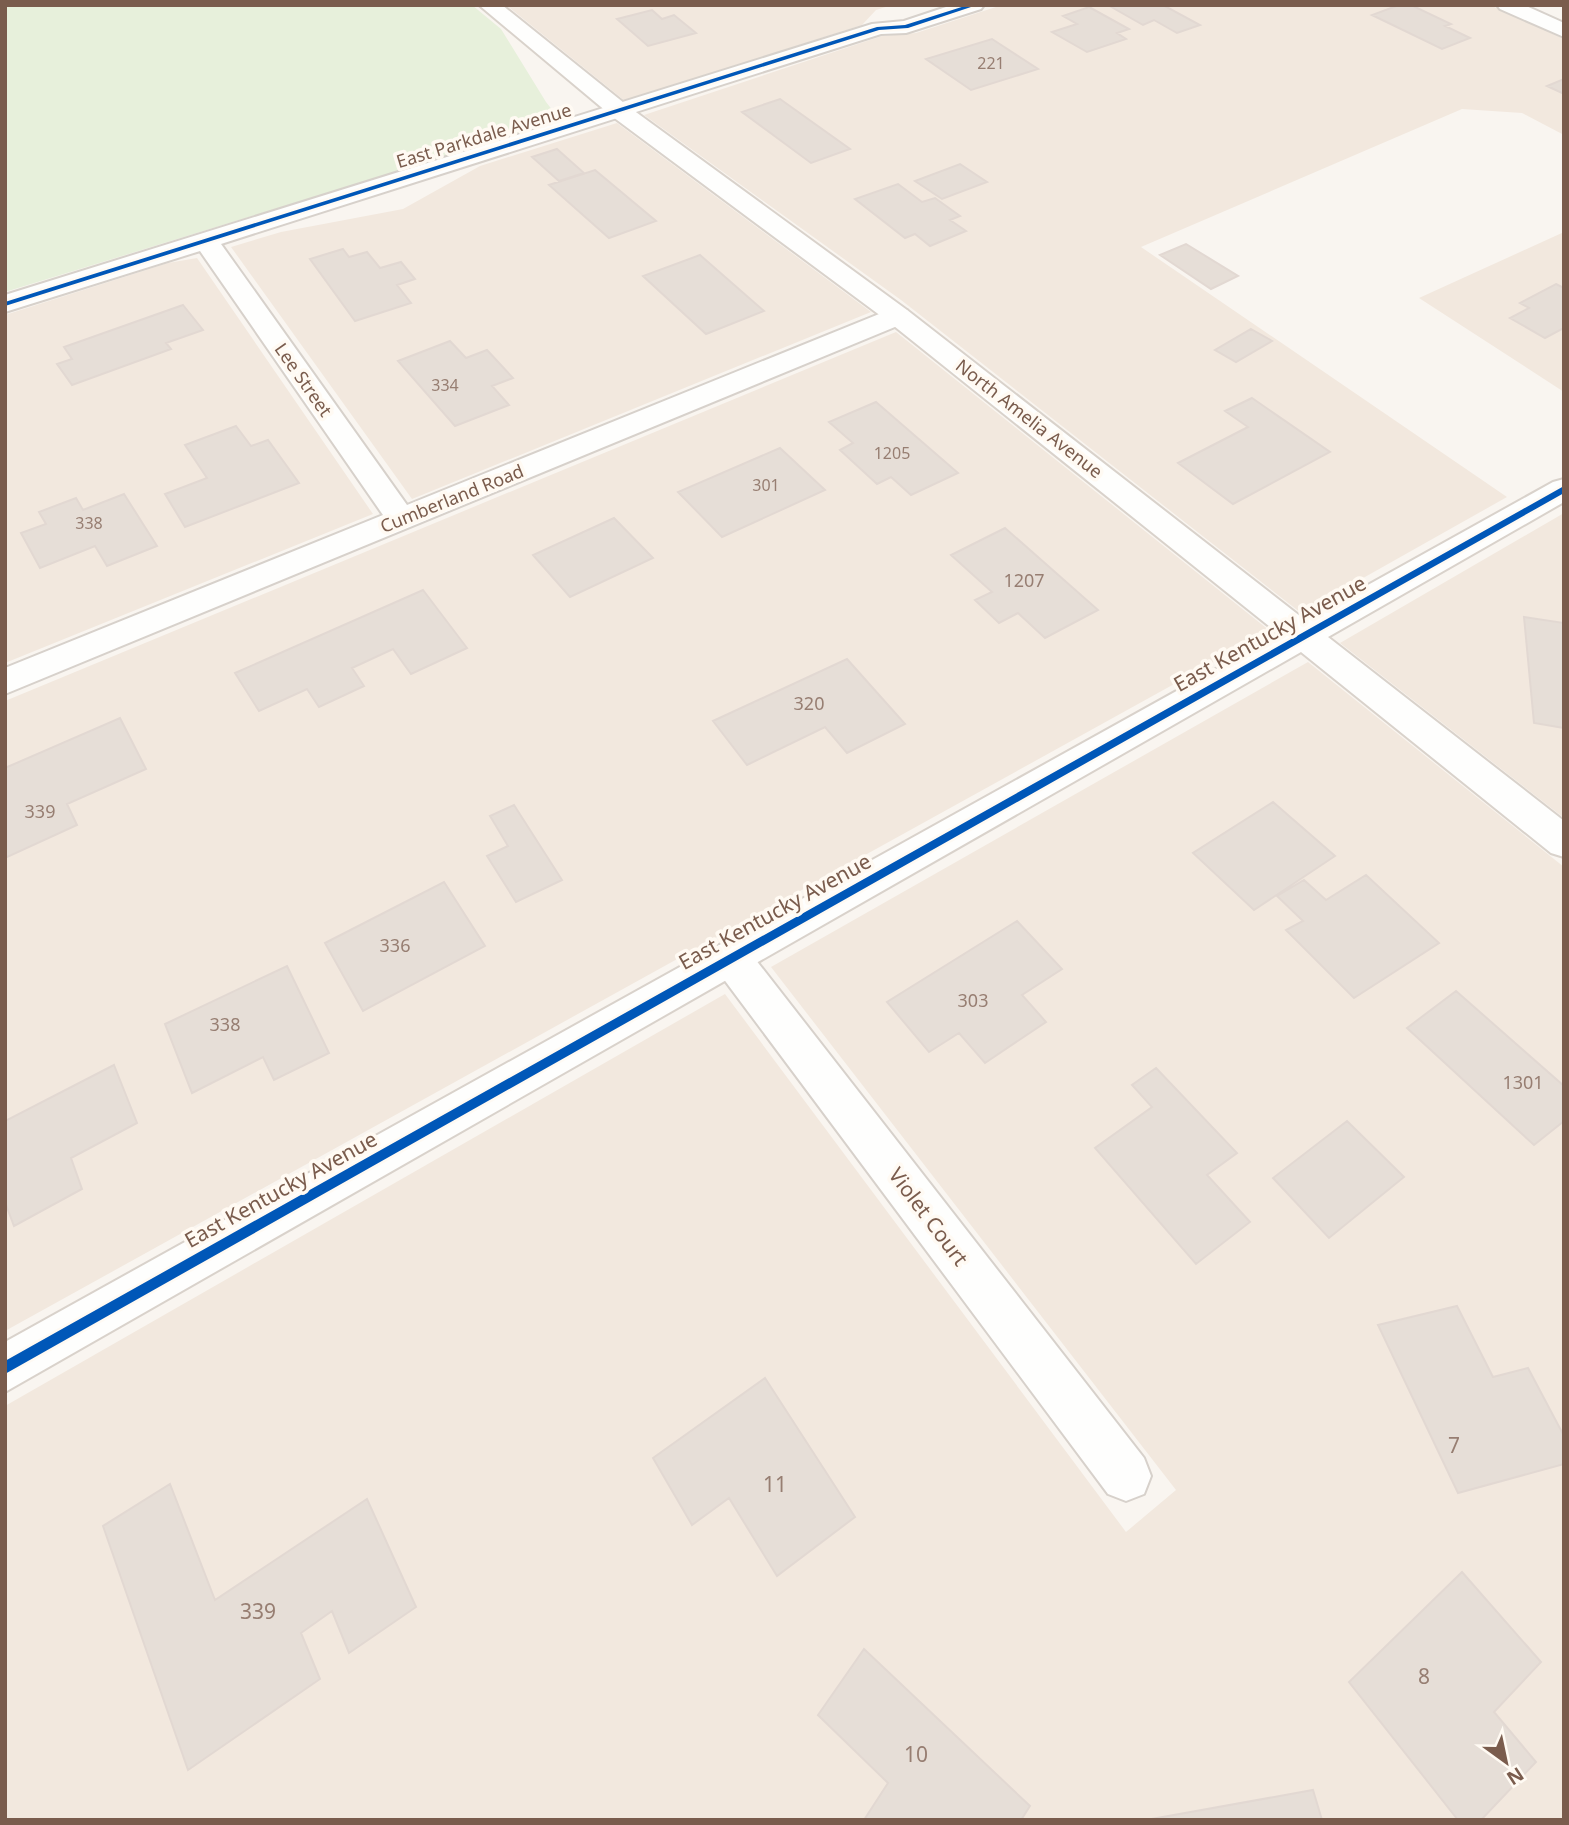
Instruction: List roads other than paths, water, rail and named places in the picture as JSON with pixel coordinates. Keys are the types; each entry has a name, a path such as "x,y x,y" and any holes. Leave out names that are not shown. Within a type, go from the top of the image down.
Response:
{"street":[{"name":"North Amelia Avenue","path":"489,5 621,112 898,316 1564,842"},
{"name":"East Parkdale Avenue","path":"879,28 886,16 920,5"},
{"name":"East Parkdale Avenue","path":"5,304 621,112 879,28 906,27 974,5"},
{"path":"1507,5 1564,31"},
{"name":"Lee Street","path":"205,240 401,519"},
{"name":"Cumberland Road","path":"5,682 898,316"},
{"name":"East Kentucky Avenue","path":"5,1368 1564,489"},
{"name":"Violet Court","path":"731,958 1126,1476"}]}
